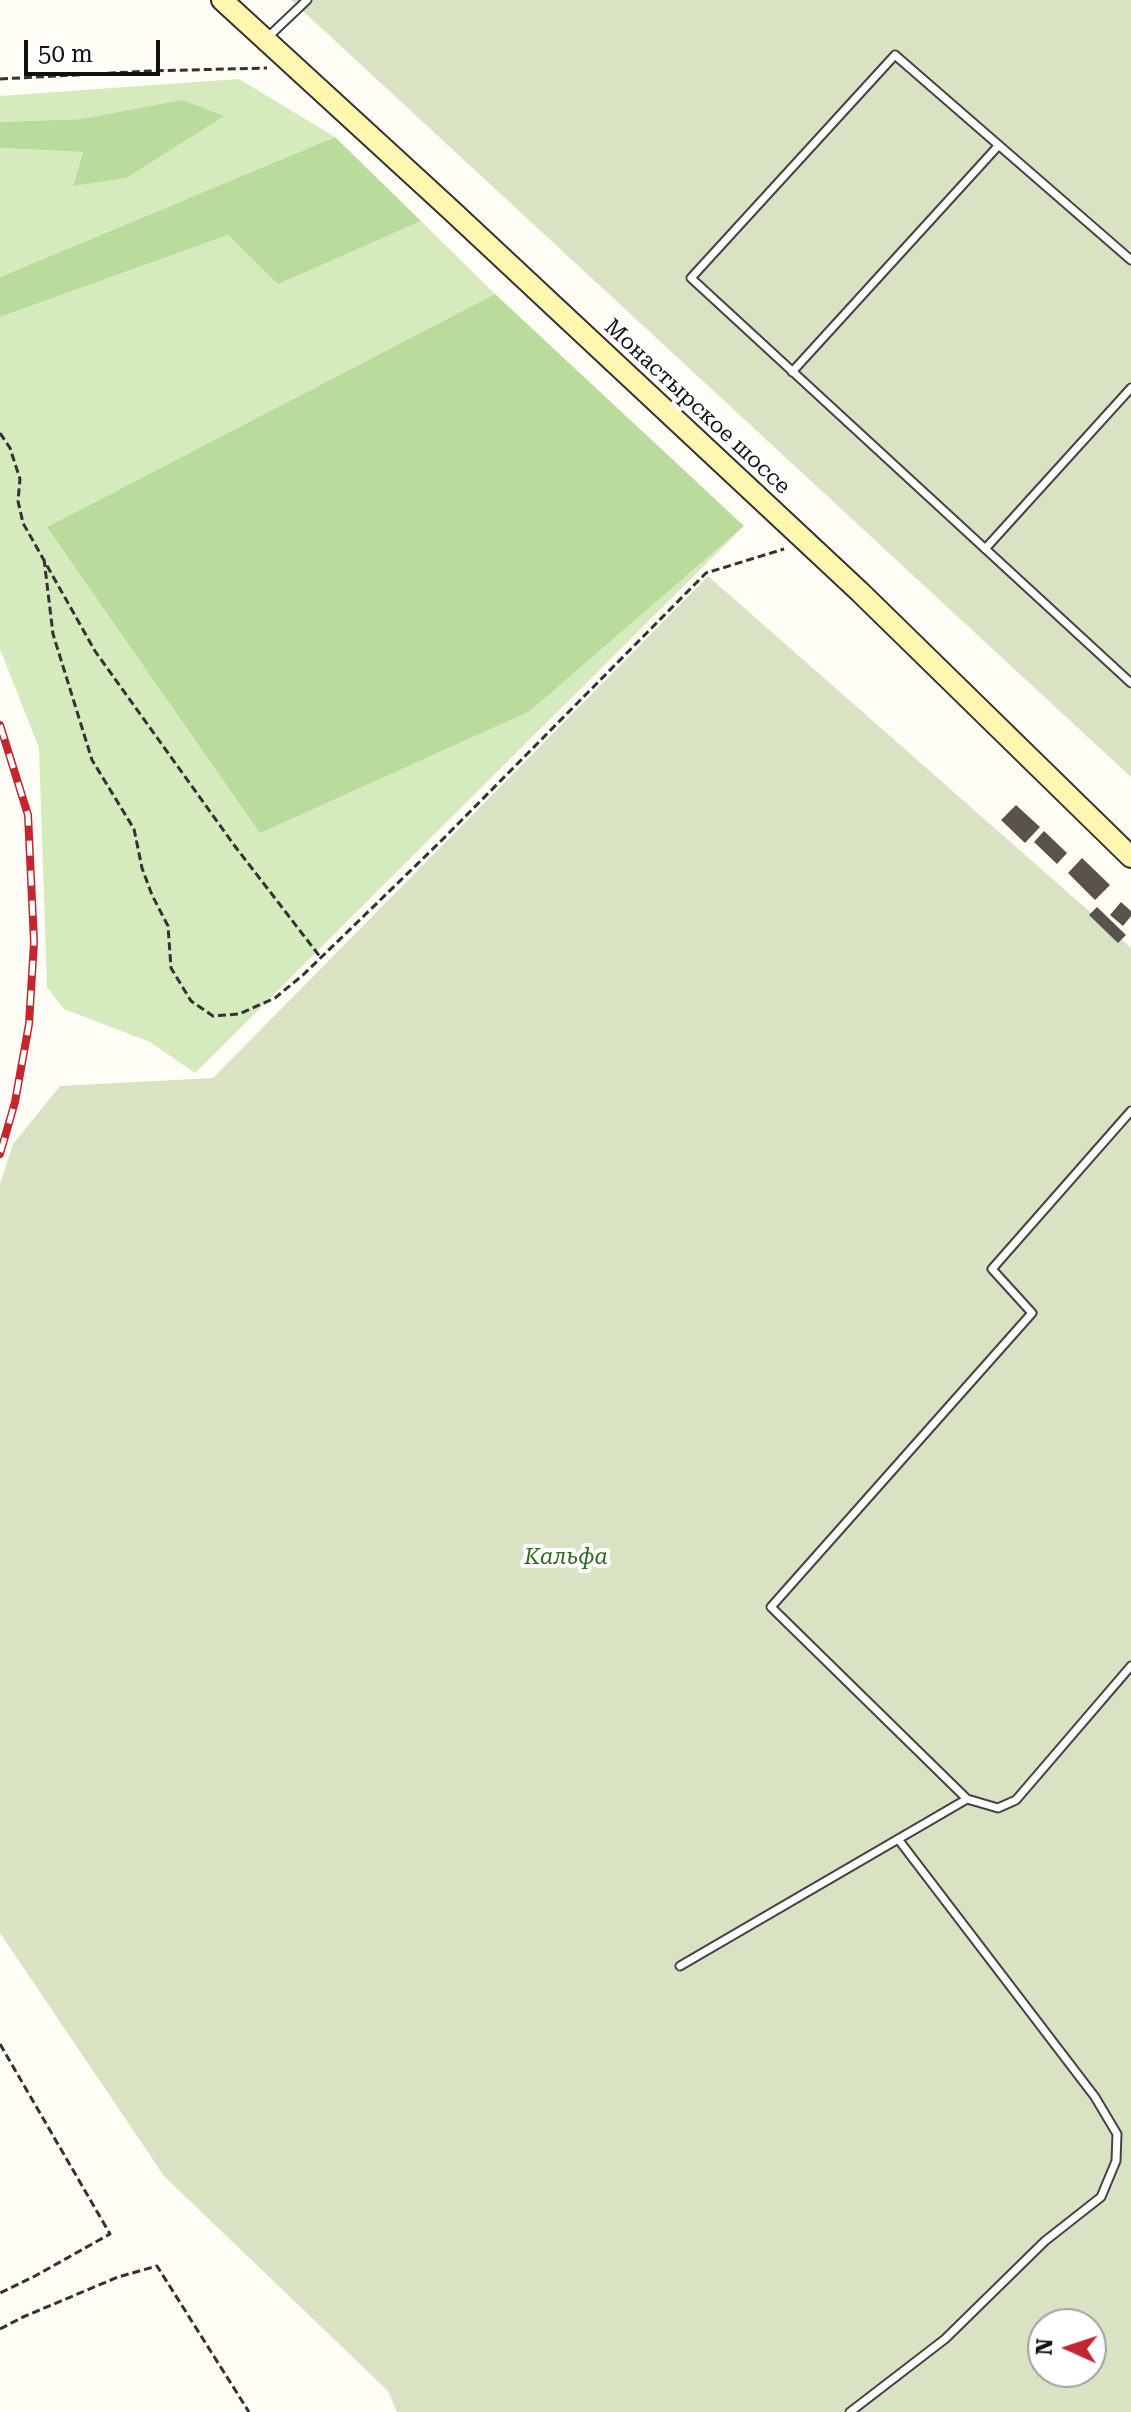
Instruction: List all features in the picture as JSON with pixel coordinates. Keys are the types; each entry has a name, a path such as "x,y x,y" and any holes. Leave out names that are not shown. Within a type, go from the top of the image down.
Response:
{"main road":[{"name":"Монастырское шоссе","path":"222,0 806,542 1131,857"}],"lane":[{"path":"265,40 307,0"},
{"path":"1131,260 895,55 691,278 1131,683"},
{"path":"792,372 999,145"},
{"path":"985,549 1131,388"},
{"path":"1131,1111 992,1269 1032,1313 771,1607 967,1799 998,1808 1016,1800 1131,1666"},
{"path":"680,1966 967,1799"},
{"path":"850,2412 945,2339 1045,2241 1101,2197 1116,2161 1117,2134 1095,2097 898,1839"}],"path":[{"path":"0,79 295,67"},
{"path":"0,433 10,448 20,479 18,501 23,523 95,651 234,845 321,958"},
{"path":"44,559 53,634 92,760 134,829 142,868 168,926 171,968 191,1001 213,1016 239,1014 275,998 321,958 706,573 806,542"},
{"path":"0,2044 110,2234 0,2293"},
{"path":"0,2329 118,2277 157,2266 249,2412"}],"green space":[{"path":"291,0 1131,0 1131,777"},
{"path":"239,79 335,137 0,277 0,148 83,152 73,185 125,178 82,119 0,122 0,96"},
{"path":"182,100 224,116 126,178 73,186 83,152 0,148 0,122 82,119"},
{"path":"335,137 421,221 278,284 228,235 0,317 0,277"},
{"path":"421,221 495,294 47,527 530,711 744,526 195,1073 150,1042 64,1009 47,987 39,748 0,649 0,317 228,235 278,283"},
{"path":"495,294 744,526 530,711 260,833 47,527"},
{"name":"Кальфа","path":"708,576 1131,948 1131,2412 397,2412 388,2391 164,2176 0,1933 0,1184 13,1144 60,1086 213,1078"}],"building":[{"path":"1016,805 1040,827 1025,843 1001,820"},
{"path":"1044,831 1067,853 1057,864 1034,842"},
{"path":"1082,858 1110,885 1095,900 1068,873"},
{"path":"1121,902 1131,911 1123,926 1110,915"},
{"path":"1097,907 1126,935 1118,943 1089,915"}],"railway":[{"path":"0,725 28,815 34,942 29,1024 15,1102 0,1154"}]}
